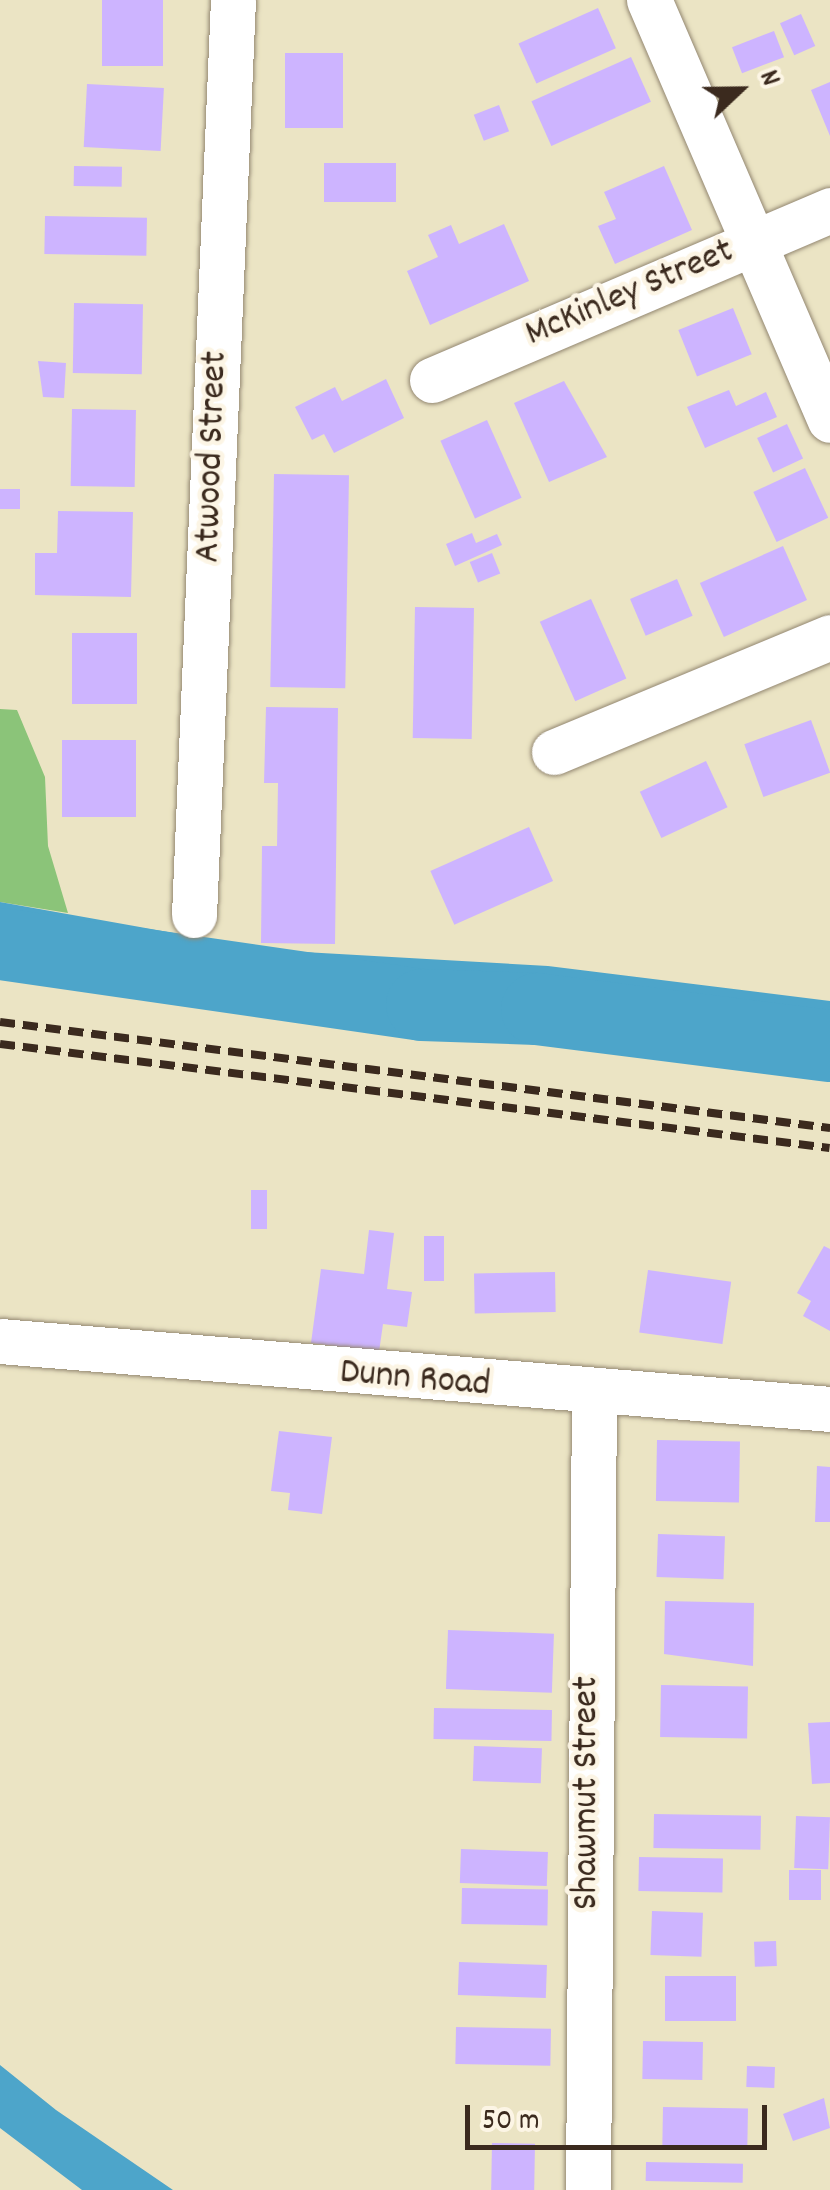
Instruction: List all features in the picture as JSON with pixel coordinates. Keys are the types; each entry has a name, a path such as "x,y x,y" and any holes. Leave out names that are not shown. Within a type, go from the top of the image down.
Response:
{"street":[{"name":"Atwood Street","path":"194,915 232,0"},
{"path":"649,0 830,420"},
{"name":"McKinley Street","path":"432,380 830,210"},
{"path":"554,752 830,637"},
{"name":"Dunn Road","path":"0,1341 594,1396 830,1409"},
{"name":"Shawmut Street","path":"588,2190 594,1396"}],"green space":[{"path":"0,709 17,710 45,777 48,846 68,913 0,902"}],"water":[{"path":"0,902 269,950 548,966 830,1001 830,1039 0,953"},
{"path":"0,2065 56,2110 173,2190 82,2190 0,2128"}],"building":[{"path":"102,0 163,0 163,66 102,66"},
{"path":"598,8 616,48 536,84 519,43"},
{"path":"801,14 815,46 794,55 780,23"},
{"path":"774,31 784,57 742,73 732,47"},
{"path":"285,53 343,53 343,128 285,128"},
{"path":"631,57 651,102 551,146 531,101"},
{"path":"830,82 830,136 811,90"},
{"path":"87,84 164,88 161,151 84,147"},
{"path":"499,105 509,131 484,141 474,115"},
{"path":"324,163 396,163 396,202 324,202"},
{"path":"74,166 122,167 122,187 74,186"},
{"path":"664,166 692,230 615,264 598,226 616,219 604,192"},
{"path":"45,216 147,218 146,256 44,254"},
{"path":"504,224 529,281 430,325 407,271 438,257 428,235 451,225 459,244"},
{"path":"74,303 143,304 142,374 73,373"},
{"path":"733,308 752,354 697,376 678,330"},
{"path":"38,361 66,363 64,398 43,397"},
{"path":"386,379 404,418 334,453 324,434 312,440 295,407 335,387 342,401"},
{"path":"564,381 607,457 549,482 514,403"},
{"path":"729,390 736,406 766,392 777,417 705,448 687,407"},
{"path":"72,409 136,410 135,487 71,486"},
{"path":"487,420 522,498 475,518 440,441"},
{"path":"787,424 803,458 773,472 757,438"},
{"path":"805,468 828,518 777,542 753,492"},
{"path":"274,474 349,475 345,688 270,687"},
{"path":"0,489 20,489 20,509 0,509"},
{"path":"58,511 133,512 131,597 35,595 35,553 57,553"},
{"path":"472,533 476,543 497,534 502,545 455,566 446,544"},
{"path":"783,546 807,600 724,637 700,583"},
{"path":"492,553 500,573 478,582 470,562"},
{"path":"677,579 693,616 646,636 630,599"},
{"path":"591,599 626,678 575,701 540,622"},
{"path":"415,607 474,608 472,739 413,738"},
{"path":"72,633 137,633 137,704 72,704"},
{"path":"266,707 338,708 335,944 261,943 262,846 277,846 278,783 264,783"},
{"path":"811,720 830,773 763,797 744,744"},
{"path":"62,740 136,740 136,817 62,817"},
{"path":"706,761 728,807 661,838 640,792"},
{"path":"529,827 553,881 454,925 430,871"},
{"path":"251,1190 267,1190 267,1229 251,1229"},
{"path":"369,1230 394,1233 387,1289 412,1292 407,1327 383,1324 379,1352 311,1343 321,1269 364,1274"},
{"path":"424,1236 444,1236 444,1281 424,1281"},
{"path":"824,1246 830,1249 830,1331 803,1316 811,1301 797,1293"},
{"path":"648,1270 731,1282 722,1344 639,1332"},
{"path":"555,1272 556,1312 475,1313 474,1273"},
{"path":"279,1431 332,1437 322,1514 288,1510 290,1493 271,1491"},
{"path":"657,1440 740,1441 739,1502 656,1501"},
{"path":"817,1466 830,1467 830,1522 815,1522"},
{"path":"658,1534 725,1536 723,1579 656,1577"},
{"path":"665,1601 754,1603 753,1666 664,1654"},
{"path":"448,1630 554,1634 552,1693 446,1689"},
{"path":"661,1685 748,1687 747,1739 660,1737"},
{"path":"434,1708 552,1710 551,1741 433,1739"},
{"path":"830,1722 830,1783 812,1784 808,1723"},
{"path":"474,1746 542,1748 541,1783 473,1781"},
{"path":"654,1814 761,1816 760,1850 653,1848"},
{"path":"796,1816 830,1817 828,1869 794,1868"},
{"path":"461,1849 548,1852 547,1886 460,1883"},
{"path":"639,1857 723,1858 722,1892 638,1891"},
{"path":"789,1870 821,1870 821,1900 789,1900"},
{"path":"462,1888 548,1890 547,1925 461,1924"},
{"path":"652,1911 703,1913 701,1957 650,1955"},
{"path":"776,1941 777,1966 755,1967 754,1942"},
{"path":"459,1962 547,1965 546,1998 458,1995"},
{"path":"665,1976 736,1976 736,2021 665,2021"},
{"path":"456,2027 551,2029 550,2066 455,2064"},
{"path":"643,2041 703,2042 702,2080 642,2079"},
{"path":"747,2066 775,2067 774,2088 746,2087"},
{"path":"824,2098 830,2128 793,2141 783,2114"},
{"path":"663,2107 748,2108 747,2146 662,2145"},
{"path":"492,2143 535,2144 534,2190 491,2190"},
{"path":"646,2162 743,2164 743,2183 646,2181"}],"waterway":[{"path":"0,944 422,1005 537,1009 830,1046"}],"railway":[{"path":"0,1022 830,1128"},
{"path":"0,1044 830,1148"}]}
